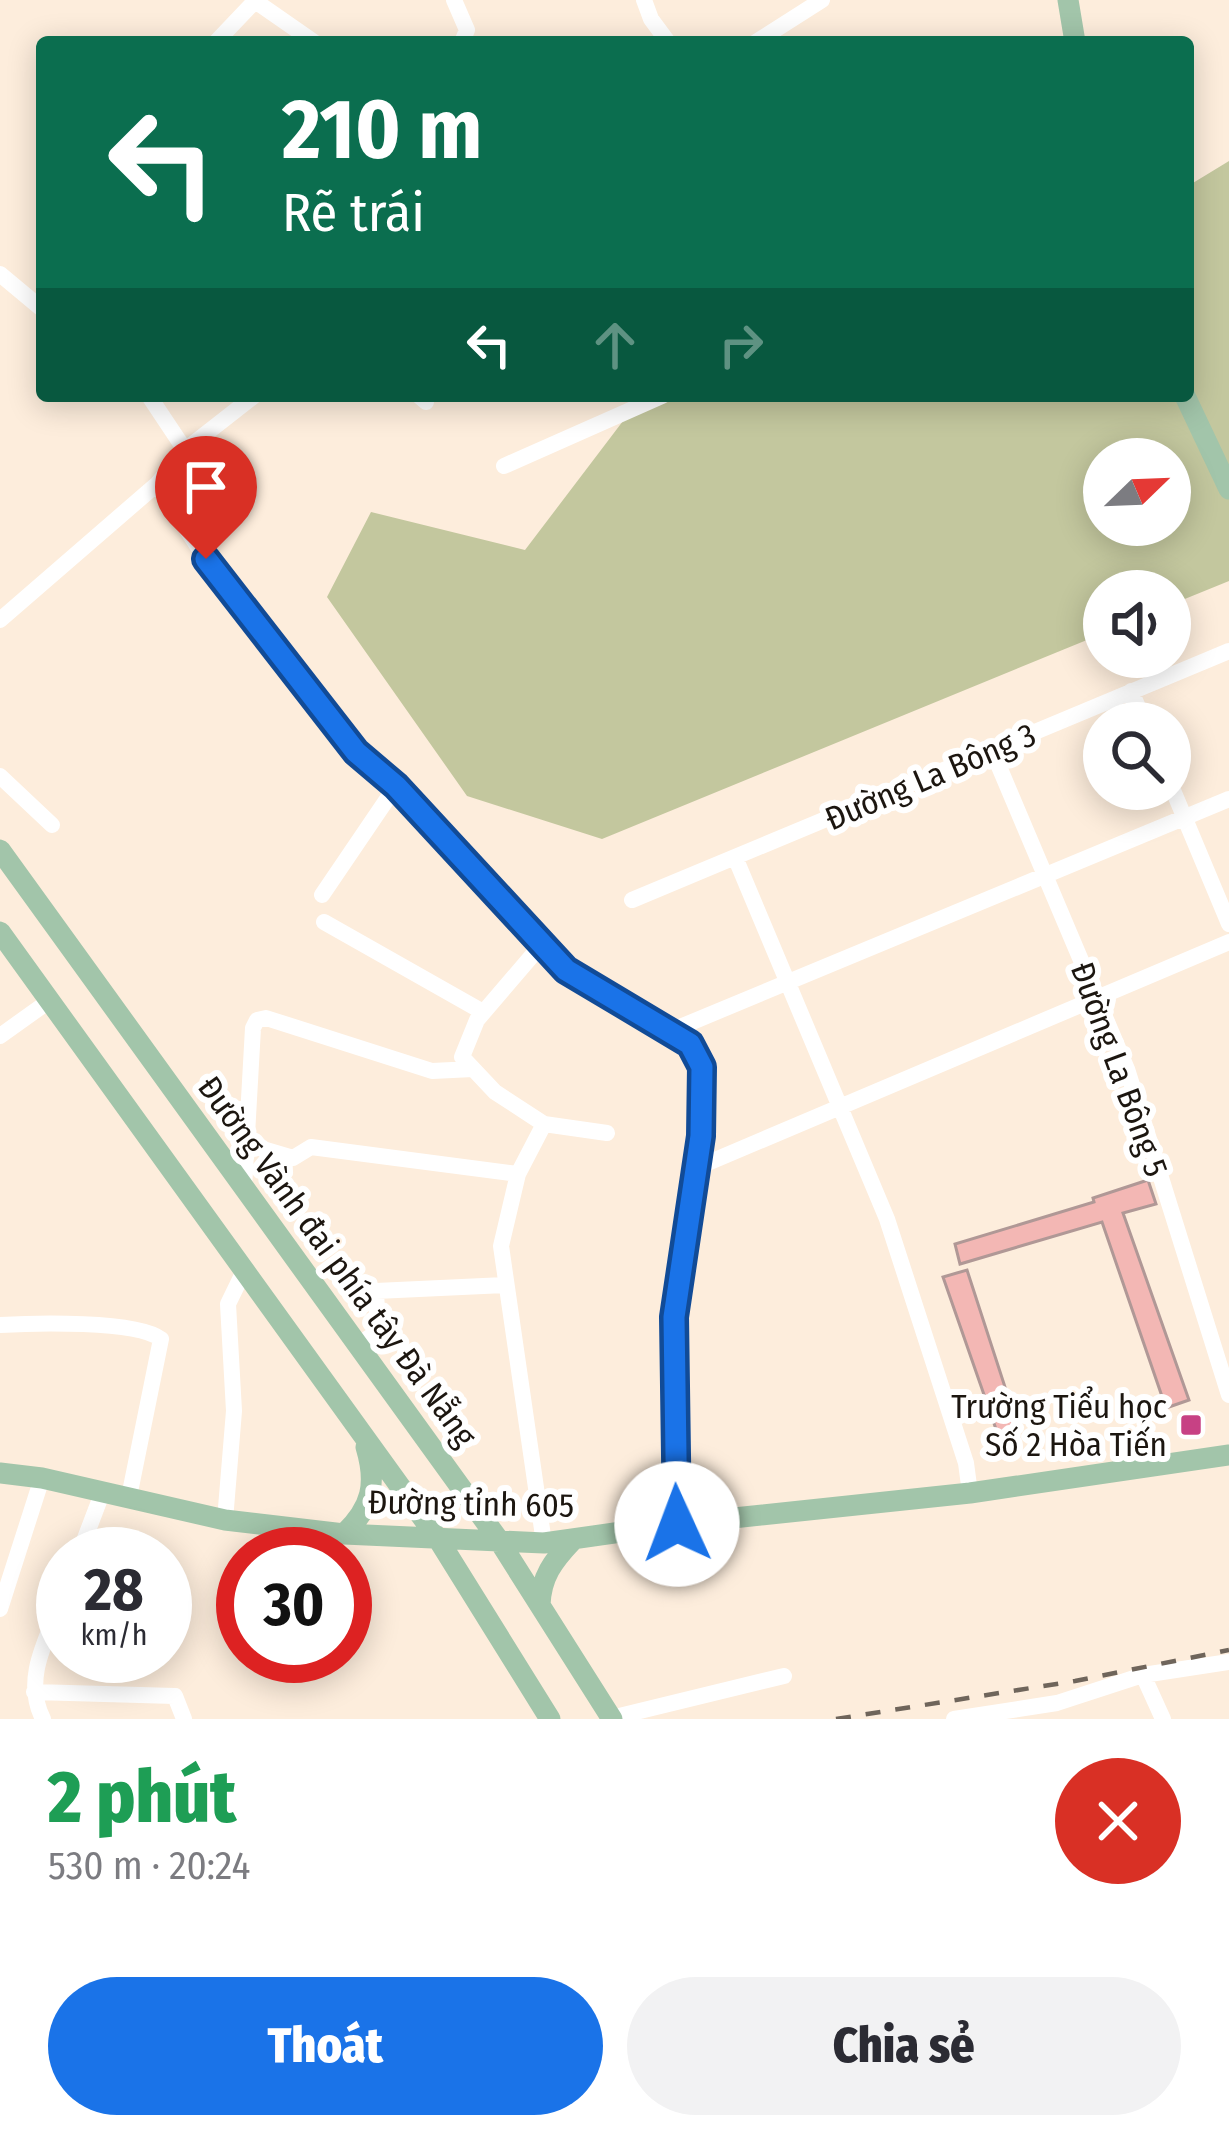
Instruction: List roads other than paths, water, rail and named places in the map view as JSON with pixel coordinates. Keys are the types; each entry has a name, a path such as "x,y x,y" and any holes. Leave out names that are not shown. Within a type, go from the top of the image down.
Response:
{"main road":[{"path":"1068,0 1074,36"},
{"path":"1188,402 1229,489"},
{"name":"Đường Vành đai phía tây Đà Nẵng","path":"0,850 498,1539 611,1719"},
{"path":"0,932 438,1539 550,1719"},
{"path":"350,1527 368,1505 372,1491 373,1472 360,1430"},
{"name":"Đường tỉnh 605","path":"372,1535 572,1541 677,1524 970,1493 1229,1455"},
{"name":"Đường tỉnh 605","path":"0,1473 42,1478 225,1520 284,1527"},
{"path":"540,1605 547,1571 572,1541"}],"street":[{"path":"454,0 466,36"},
{"path":"644,0 664,36"},
{"path":"765,36 822,0"},
{"path":"221,36 256,1 306,36"},
{"path":"0,274 36,304"},
{"path":"153,402 185,449"},
{"path":"0,620 158,484 185,449 246,402"},
{"path":"504,466 648,402"},
{"path":"158,484 206,559 343,734 566,970 690,1044 701,1061 701,1136 674,1317 677,1524"},
{"name":"Đường La Bông 3","path":"632,900 1229,651"},
{"path":"1131,692 1135,702"},
{"name":"Đường La Bông 5","path":"992,750 1127,1069 1229,1395"},
{"path":"0,776 52,826"},
{"path":"322,895 396,786"},
{"path":"668,1032 1229,800"},
{"path":"1182,810 1229,923"},
{"path":"735,857 887,1219 966,1463 970,1493"},
{"path":"324,922 483,1012"},
{"path":"696,1168 1229,942"},
{"path":"542,944 483,1012 462,1057 495,1092 544,1124 607,1133"},
{"path":"0,1036 50,1001"},
{"path":"244,1189 253,1028 261,1018 432,1070 473,1069"},
{"path":"544,1124 518,1174 501,1246 544,1543"},
{"path":"244,1143 293,1158 310,1147 518,1174"},
{"path":"225,1520 234,1412 228,1304 245,1269"},
{"path":"360,1343 378,1331 376,1291 505,1285"},
{"path":"0,1324 123,1328 152,1332 161,1339 129,1497"},
{"path":"0,1609 42,1478"},
{"path":"89,1527 103,1491"},
{"path":"954,1719 1016,1714 1143,1676 1229,1662"},
{"path":"36,1669 34,1692 43,1719"},
{"path":"611,1719 784,1676"},
{"path":"1143,1676 1163,1719"},
{"path":"34,1692 175,1696 184,1719"}],"railway":[{"path":"836,1719 1075,1681 1229,1650"}],"place":[{"name":"Trường Tiểu học Số 2 Hòa Tiến","path":"1191,1425"}]}
